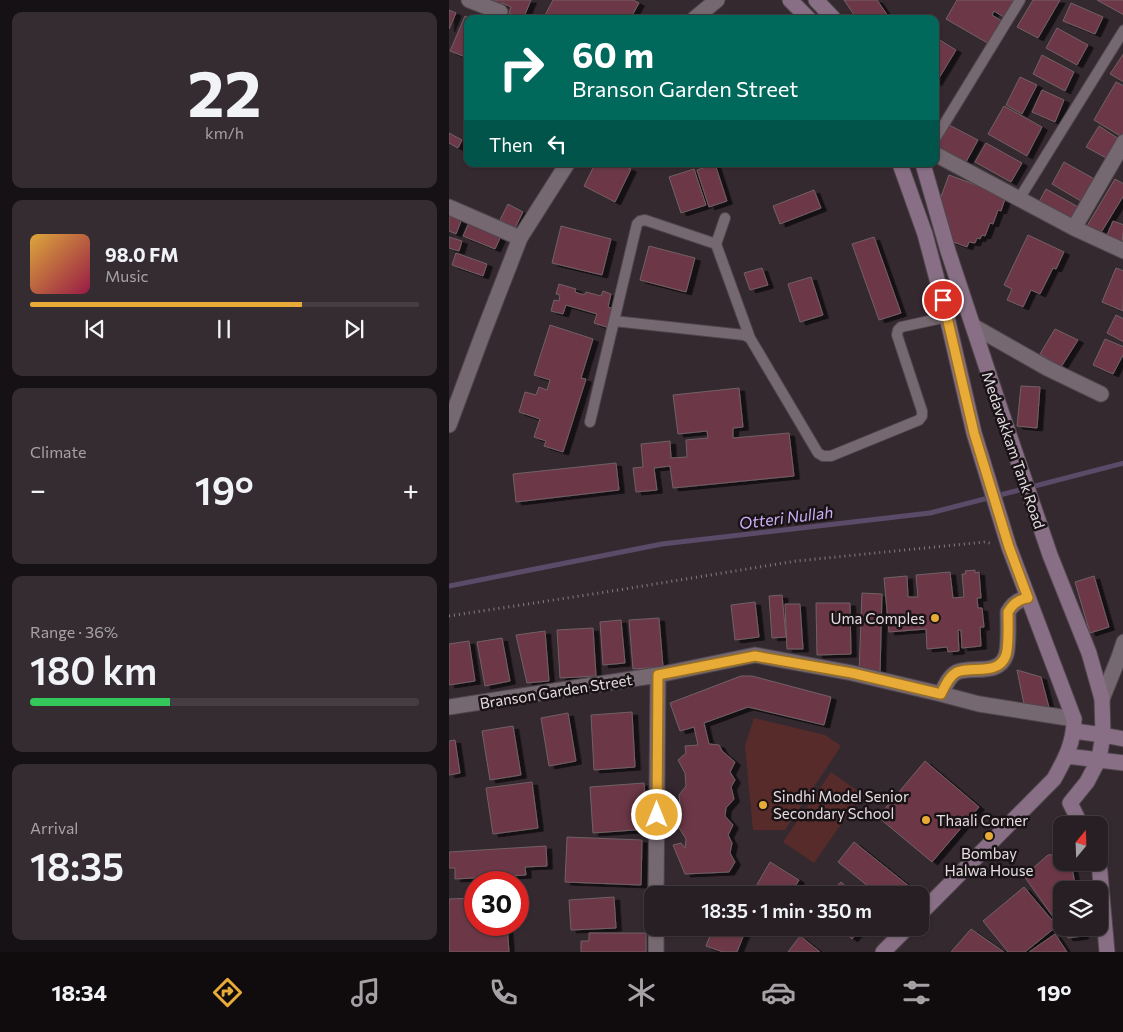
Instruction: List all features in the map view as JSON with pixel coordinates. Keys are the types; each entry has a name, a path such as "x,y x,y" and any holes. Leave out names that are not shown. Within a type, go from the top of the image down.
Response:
{"main road":[{"path":"790,0 805,15"},
{"path":"816,0 830,15"},
{"name":"Medavakkam Tank Road","path":"902,167 925,234 947,317 974,433 1009,547 1074,725"},
{"name":"Medavakkam Tank Road","path":"924,167 948,251 1001,412 1050,555 1089,653 1102,699 1103,735 1099,759 1087,782 1070,803 1076,816"},
{"path":"929,905 1054,779 1067,756 1074,725 1123,740"},
{"path":"1067,756 1123,763"},
{"path":"1100,871 1107,952"},
{"path":"883,952 899,936"}],"street":[{"path":"469,0 500,12"},
{"path":"699,15 717,0"},
{"path":"1074,228 1123,142"},
{"path":"939,156 1123,252"},
{"path":"449,425 520,238 565,167"},
{"path":"449,207 520,238"},
{"path":"973,326 1047,368 1101,394"},
{"path":"941,694 948,680 957,672 991,669 1002,662 1006,654 1008,612 1011,606 1019,599 1028,598"},
{"path":"1102,699 1121,658 1123,642"},
{"name":"Branson Garden Street","path":"449,707 658,675 755,656 852,673 1074,725"},
{"path":"657,886 658,675"},
{"path":"656,936 656,952"}],"lane":[{"path":"939,132 1020,0"},
{"path":"1019,199 1123,30"},
{"path":"725,218 716,244 750,338 818,453 823,456 831,456 919,420 922,416 922,411 897,335 898,330 901,327 947,317"},
{"path":"590,422 637,224 640,220 645,220 716,244"},
{"path":"614,321 745,335 750,338"}],"path":[{"path":"449,616 796,561 985,542 1009,547"}],"shaded area":[{"path":"754,718 825,735 841,746 785,830 753,830 745,746"},
{"path":"831,772 862,794 814,863 783,842"}],"building":[{"path":"490,0 531,0 525,15 509,13 511,7 502,3 499,9"},
{"path":"553,0 633,0 639,3 632,15 545,15"},
{"path":"844,0 877,0 887,15 854,15"},
{"path":"957,0 1018,0 1007,19 994,11 992,15 1005,23 991,45 946,19"},
{"path":"1033,0 1060,0 1038,38 1017,27"},
{"path":"1097,0 1124,0 1124,15"},
{"path":"1071,3 1103,17 1095,34 1063,21"},
{"path":"449,10 456,13 449,29"},
{"path":"464,18 464,56 450,51"},
{"path":"1057,28 1088,45 1077,65 1046,48"},
{"path":"939,39 956,50 939,78"},
{"path":"1124,53 1124,82 1110,74"},
{"path":"1042,55 1074,72 1065,91 1033,74"},
{"path":"1020,77 1037,85 1022,114 1006,105"},
{"path":"1116,82 1124,86 1124,135 1122,137 1094,120"},
{"path":"1042,90 1064,100 1055,122 1032,112"},
{"path":"1004,106 1042,127 1027,156 988,134"},
{"path":"949,125 978,140 966,162 939,148 939,143"},
{"path":"1099,126 1119,139 1108,159 1086,147"},
{"path":"449,133 462,140 458,148 449,143"},
{"path":"986,143 1022,163 1011,182 975,162"},
{"path":"1064,162 1098,181 1086,204 1052,184"},
{"path":"594,167 626,167 631,169 615,202 584,186"},
{"path":"706,167 716,167 727,201 709,207 697,170"},
{"path":"694,169 706,205 681,213 669,177"},
{"path":"949,175 1006,196 1001,211 998,210 993,224 990,223 985,236 982,235 980,239 977,238 975,243 969,242 967,247 951,241 939,202"},
{"path":"1115,179 1124,184 1124,195 1100,234 1087,226"},
{"path":"1046,189 1080,208 1074,220 1039,202"},
{"path":"814,190 821,208 780,224 773,206"},
{"path":"508,204 523,212 515,228 500,220"},
{"path":"449,211 463,216 456,234 449,231"},
{"path":"1113,221 1124,225 1122,242 1107,235"},
{"path":"469,223 501,236 495,249 463,236"},
{"path":"561,226 611,239 602,275 552,263"},
{"path":"1028,235 1064,252 1056,269 1053,268 1040,294 1031,290 1023,307 1007,300 1012,289 1004,285"},
{"path":"449,237 462,241 459,251 449,248"},
{"path":"874,237 901,313 879,320 852,244"},
{"path":"649,246 695,258 686,292 640,280"},
{"path":"456,253 487,264 483,276 452,265"},
{"path":"762,268 768,285 750,290 744,273"},
{"path":"1116,268 1124,271 1123,311 1102,302"},
{"path":"811,277 823,315 800,322 788,284"},
{"path":"559,284 576,289 575,292 584,295 586,292 601,296 603,291 611,294 608,307 614,309 609,328 594,323 597,314 566,305 563,314 551,311 554,300 559,301 560,295 556,294"},
{"path":"1116,315 1124,319 1124,342 1107,333"},
{"path":"550,325 593,339 581,378 586,379 563,452 544,446 546,441 534,437 540,419 519,412 525,392 536,395 539,387 547,390 550,380 534,375"},
{"path":"1055,329 1078,340 1061,367 1040,354"},
{"path":"1105,339 1124,347 1124,353 1113,374 1093,365"},
{"path":"1021,386 1040,387 1037,428 1017,426"},
{"path":"739,388 743,427 733,428 733,438 789,433 794,476 673,488 670,466 654,468 657,490 636,492 633,468 643,467 641,444 670,441 671,458 687,457 686,440 708,438 707,431 678,434 673,395"},
{"path":"616,463 619,490 516,502 513,474"},
{"name":"Uma Comples","path":"975,570 975,573 979,572 981,598 977,598 978,608 982,608 984,627 980,627 981,646 962,648 961,630 958,630 959,651 948,652 947,647 927,649 926,629 889,632 884,578 907,576 908,597 918,597 916,575 950,572 953,598 964,597 962,574 966,574 965,571"},
{"path":"1094,576 1109,627 1090,633 1075,582"},
{"path":"862,593 882,594 880,674 859,673"},
{"path":"782,595 786,637 772,638 769,596"},
{"path":"755,602 759,637 735,640 731,605"},
{"path":"816,603 850,603 851,654 817,655"},
{"path":"785,604 800,604 803,649 787,649"},
{"path":"659,618 663,667 633,669 629,620"},
{"path":"621,620 625,663 603,665 600,622"},
{"path":"593,628 596,676 560,678 557,630"},
{"path":"545,631 549,681 527,683 516,635"},
{"path":"502,638 510,681 485,686 477,642"},
{"path":"469,641 475,681 449,685 449,644"},
{"path":"1017,670 1041,677 1051,715 1025,709"},
{"path":"741,676 752,676 831,697 824,725 748,707 704,723 709,744 719,745 722,751 735,762 730,772 735,780 731,787 734,799 726,808 725,816 733,825 728,835 732,843 730,853 735,862 729,872 685,874 673,845 681,843 685,848 686,839 678,826 681,815 679,795 686,786 685,773 678,760 686,753 685,746 698,745 694,727 680,731 670,703"},
{"path":"632,712 635,767 594,770 591,715"},
{"path":"568,713 576,761 549,766 541,718"},
{"path":"513,726 521,775 490,780 482,731"},
{"path":"455,740 460,773 449,775 449,741"},
{"path":"925,761 979,807 932,862 878,817"},
{"path":"532,782 538,828 493,834 486,788"},
{"path":"644,783 648,829 593,833 590,787"},
{"path":"567,837 642,840 641,885 565,882"},
{"path":"854,842 909,886 868,886 838,862"},
{"path":"546,846 547,866 525,867 526,871 464,871 464,878 455,879 455,868 449,868 449,852"},
{"path":"1048,855 1053,855 1053,871 1073,871 1074,881 1053,881 1053,917 1024,876"},
{"path":"770,862 799,880 795,886 756,886"},
{"path":"841,882 845,886 837,886"},
{"path":"1024,887 1053,921 1053,929 1025,952 1008,952 983,921"},
{"path":"614,897 616,928 571,930 569,900"},
{"path":"464,898 464,936 508,936 509,952 449,952 449,899"},
{"path":"971,929 1004,952 951,952"},
{"path":"589,933 644,933 644,936 646,936 646,952 581,952 581,941 589,941"},
{"path":"1053,935 1056,936 1067,952 1029,952"},
{"path":"710,936 743,936 737,952 723,952 706,946"},
{"path":"800,936 820,952 788,952"},
{"path":"1067,936 1083,936 1068,938"}],"waterway":[{"name":"Otteri Nullah","path":"449,586 662,544 930,513 1124,463"}],"place":[{"name":"Uma Comples","path":"935,618"},
{"name":"Sindhi Model Senior Secondary School","path":"763,805"},
{"name":"Thaali Corner","path":"926,820"},
{"name":"Bombay Halwa House","path":"989,836"}],"route":[{"path":"657,815 658,675 755,656 852,673 941,694 948,680 957,672 991,669 1002,662 1006,654 1008,612 1011,606 1019,599 1028,598 1009,547 974,433 943,300"}]}
